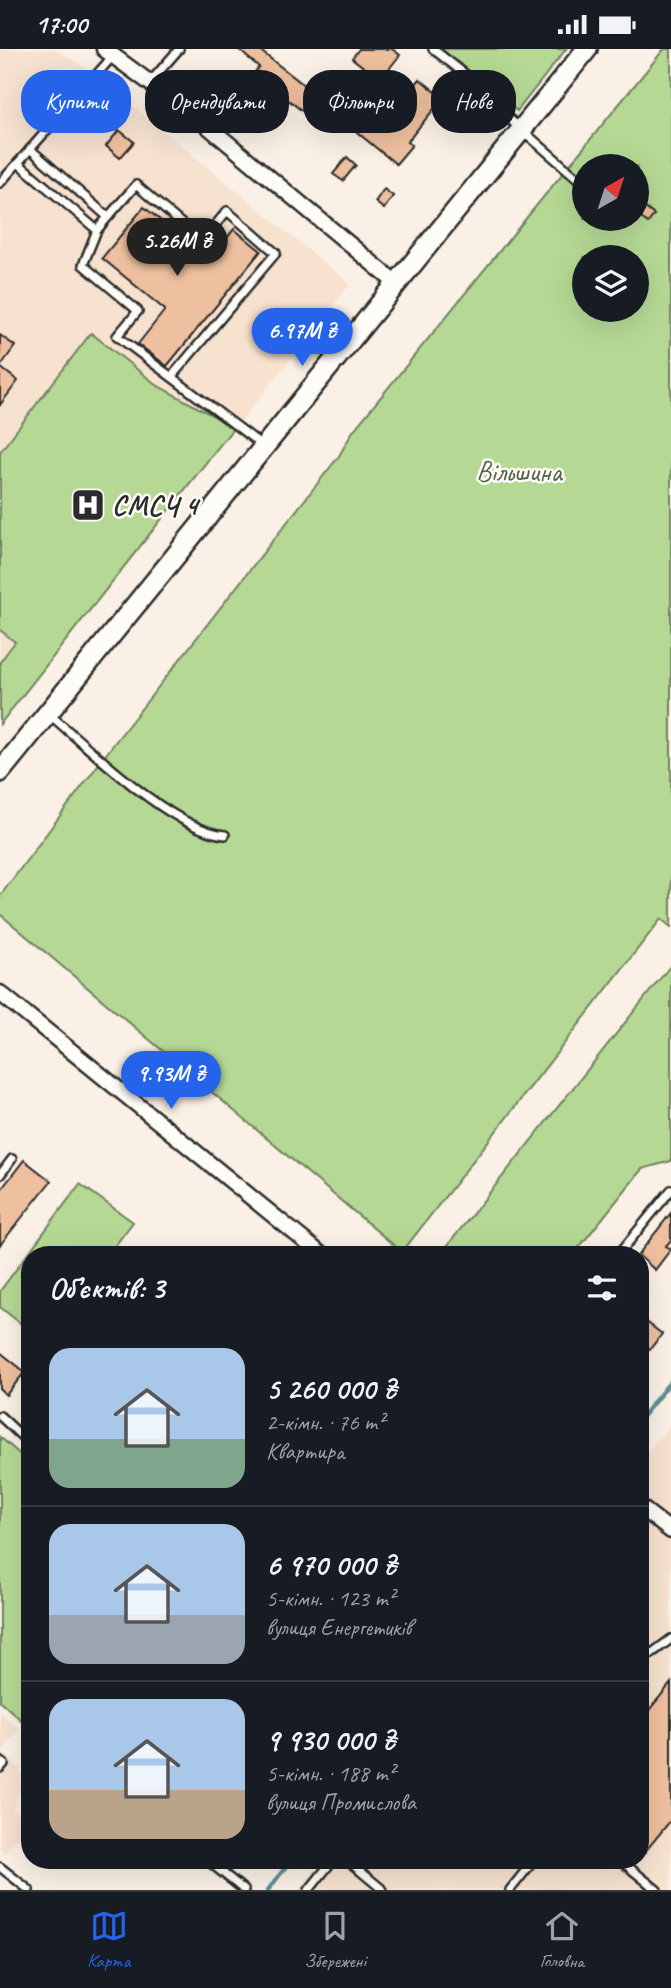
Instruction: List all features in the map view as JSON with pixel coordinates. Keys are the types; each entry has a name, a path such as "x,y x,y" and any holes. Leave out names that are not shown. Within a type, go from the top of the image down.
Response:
{"main road":[{"path":"0,772 587,49"}],"street":[{"path":"109,52 145,78"},
{"path":"213,133 396,283"},
{"path":"0,993 311,1246"},
{"path":"649,1514 671,1531"}],"lane":[{"path":"161,70 179,49"},
{"path":"433,49 479,85 522,129 572,173"},
{"path":"0,183 109,52"},
{"path":"30,149 108,217"},
{"path":"18,163 97,230"},
{"path":"172,376 276,253 227,211 202,241 136,185 97,230 83,265 138,311 117,336 264,446"},
{"path":"48,713 113,768 190,826 209,834 225,835"},
{"path":"0,1175 12,1160"},
{"path":"625,1246 671,1190"},
{"path":"0,1416 21,1436"},
{"path":"649,1655 671,1639"},
{"path":"0,1761 4,1764 0,1768"},
{"path":"0,1867 29,1890"},
{"path":"218,1869 244,1890"},
{"path":"309,1890 326,1869"},
{"path":"358,1869 383,1890"},
{"path":"510,1890 527,1869"},
{"path":"631,1869 657,1890"}],"shaded area":[{"name":"СМСЧ 4","path":"0,49 55,49 89,70 21,70 21,133 131,133 131,104 145,116 145,133 166,133 350,284 0,726"},
{"path":"671,1423 671,1890 299,1890 315,1869 649,1869 649,1451"},
{"path":"0,1712 19,1729 2,1752 20,1769 21,1786 13,1809 21,1818 21,1834 5,1853 0,1849"}],"green space":[{"path":"441,49 566,49 517,111 516,70 467,70"},
{"name":"Вільшина","path":"664,49 671,49 671,927 661,919 407,1246 395,1246 0,914 0,896 116,741 339,456 353,431 572,162 572,231 649,231 649,154 579,154"},
{"path":"91,333 158,386 234,427 0,724 0,662 15,642 0,630 0,452"},
{"path":"671,965 671,1161 642,1169 580,1246 447,1246"},
{"path":"80,1184 133,1222 115,1246 34,1246"},
{"path":"21,1263 21,1324 0,1307 0,1291"},
{"path":"0,1437 21,1455 21,1720 0,1701"}],"building":[{"path":"238,49 258,49 285,70 256,70 259,67"},
{"path":"359,49 392,49 400,55 388,70 367,70 352,58"},
{"path":"289,73 303,84 303,111 289,100"},
{"path":"420,79 431,88 431,113 417,130 417,83"},
{"path":"117,133 123,133 134,142 120,158 106,146"},
{"path":"358,133 414,133 407,142 412,145 396,164"},
{"path":"347,157 356,165 343,181 333,174"},
{"path":"384,189 393,196 384,209 375,202"},
{"path":"144,207 209,260 234,229 261,251 167,366 138,344 165,310 102,258"},
{"path":"0,335 15,346 0,367"},
{"path":"0,367 18,381 0,405"},
{"path":"24,1160 51,1181 0,1245 0,1191"},
{"path":"671,1213 671,1240 666,1246 671,1249 655,1270 649,1265 649,1246 645,1246"},
{"path":"649,1324 662,1334 649,1348"},
{"path":"0,1352 21,1369 21,1377 6,1395 0,1389"},
{"path":"671,1683 671,1820 649,1847 649,1710"}],"waterway":[{"path":"649,1408 671,1381"},
{"path":"268,1890 284,1869"}],"place":[{"name":"СМСЧ 4","path":"88,505"}]}
